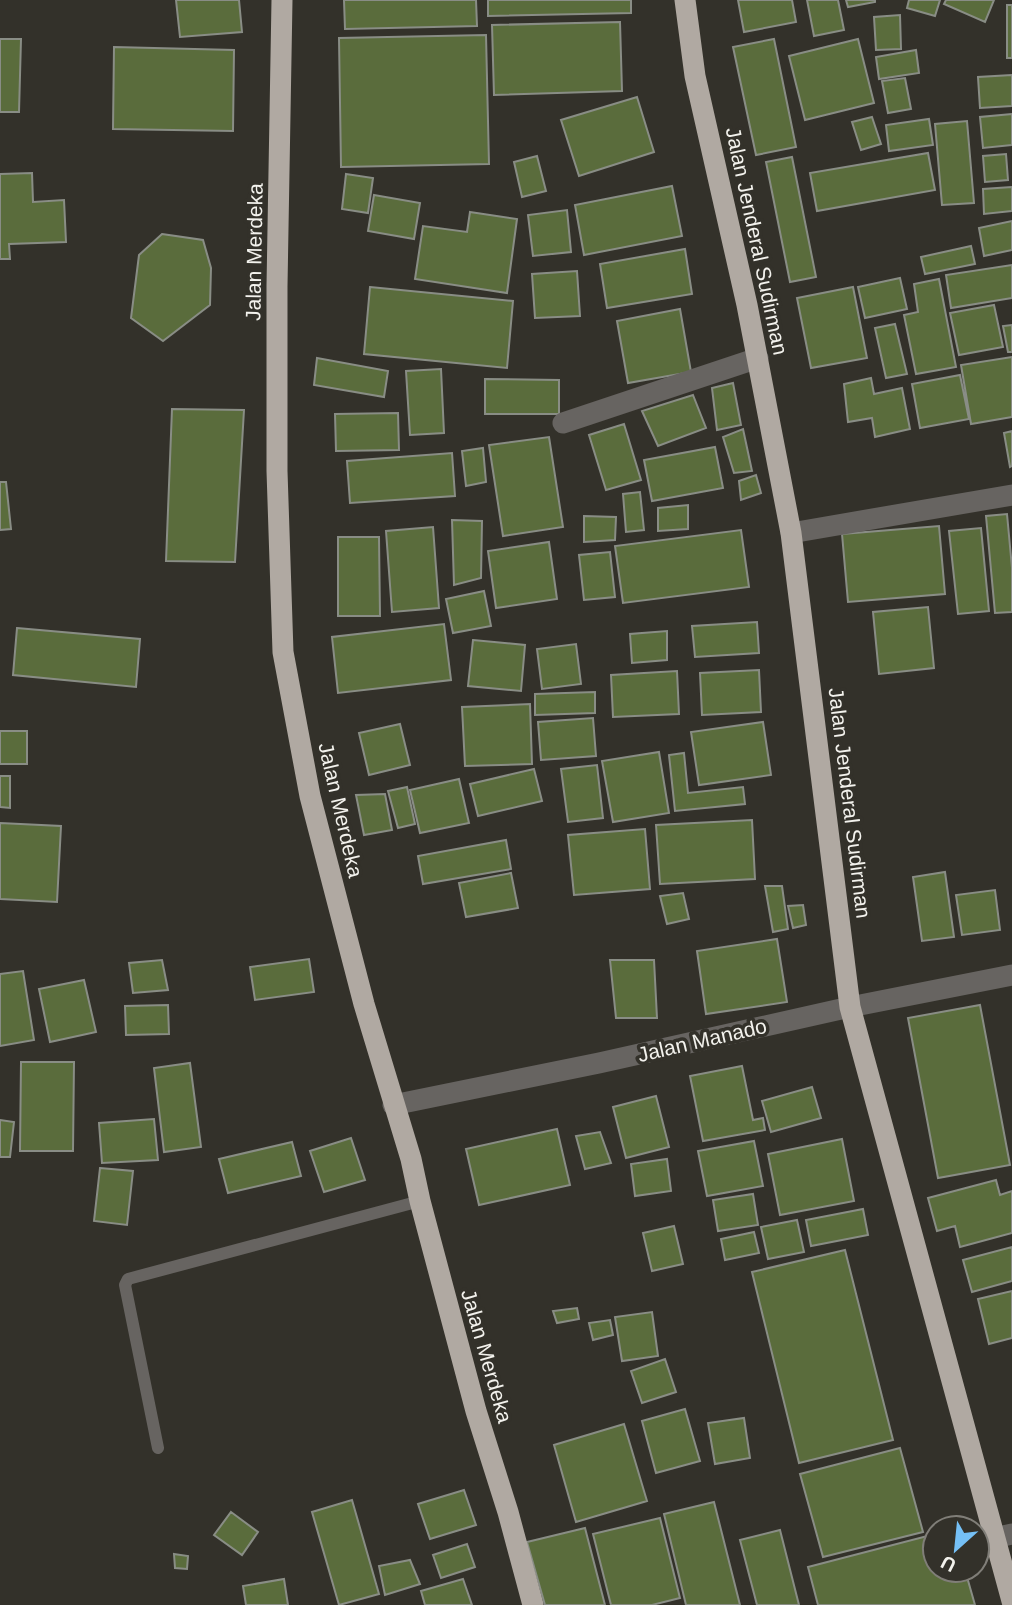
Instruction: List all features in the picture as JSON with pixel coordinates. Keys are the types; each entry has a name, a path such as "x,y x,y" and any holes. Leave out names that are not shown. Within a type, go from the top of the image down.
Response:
{"highway":[{"name":"Jalan Merdeka","path":"282,0 277,471 283,652 310,796 363,1004 411,1158 419,1201 476,1411 533,1605"},
{"name":"Jalan Jenderal Sudirman","path":"685,0 695,76 758,358 791,533 850,1007 1003,1536 1012,1601"}],"street":[{"path":"563,423 758,358"},
{"path":"791,533 1012,495"},
{"name":"Jalan Manado","path":"393,1105 1012,975"}],"lane":[{"path":"158,1448 125,1285 128,1279 419,1201"}],"building":[{"path":"176,0 239,0 242,32 180,37"},
{"path":"344,0 476,0 477,26 345,29"},
{"path":"488,0 631,0 631,13 488,16"},
{"path":"738,0 792,0 796,22 744,32"},
{"path":"807,0 838,0 844,30 814,36"},
{"path":"846,0 875,0 875,2 848,7"},
{"path":"909,0 940,0 935,16 907,8"},
{"path":"946,0 994,0 985,22 944,4"},
{"path":"1007,5 1012,5 1012,58 1007,58"},
{"path":"900,15 901,49 876,50 874,17"},
{"path":"620,22 622,91 494,95 492,25"},
{"path":"486,35 489,164 341,167 339,38"},
{"path":"0,39 21,39 19,112 0,112"},
{"path":"774,39 796,147 756,155 733,47"},
{"path":"858,39 874,103 805,120 789,56"},
{"path":"114,47 234,50 233,131 113,129"},
{"path":"916,50 919,73 879,79 876,57"},
{"path":"1012,75 1012,106 980,108 978,77"},
{"path":"905,78 911,109 888,113 882,81"},
{"path":"637,97 654,152 579,176 561,120"},
{"path":"1012,114 1012,145 983,148 980,117"},
{"path":"872,117 881,144 861,150 852,122"},
{"path":"929,119 933,145 889,151 886,125"},
{"path":"967,121 974,203 942,205 935,124"},
{"path":"928,153 935,190 817,211 810,173"},
{"path":"1006,154 1008,180 985,182 983,156"},
{"path":"537,156 546,191 522,197 514,162"},
{"path":"792,157 816,277 790,282 766,162"},
{"path":"32,173 33,202 64,200 66,242 9,244 10,259 0,259 0,174"},
{"path":"346,174 373,178 368,213 342,209"},
{"path":"672,186 682,236 584,255 575,205"},
{"path":"1012,187 1012,211 984,214 983,189"},
{"path":"374,195 420,203 414,239 368,231"},
{"path":"567,210 571,252 533,256 528,215"},
{"path":"470,212 517,219 507,293 415,279 423,226 467,232"},
{"path":"1012,221 1012,250 984,256 979,228"},
{"path":"162,234 203,240 211,268 210,305 163,341 131,318 139,255"},
{"path":"971,246 975,264 925,274 921,257"},
{"path":"685,249 692,294 607,308 600,264"},
{"path":"1012,265 1012,298 951,308 946,275"},
{"path":"577,271 580,316 535,318 532,274"},
{"path":"900,278 907,309 865,318 858,287"},
{"path":"939,279 956,367 916,374 904,315 918,312 914,284"},
{"path":"370,287 513,301 507,368 364,354"},
{"path":"853,287 867,358 811,368 797,298"},
{"path":"994,305 1003,347 959,355 950,313"},
{"path":"680,309 691,372 628,383 617,321"},
{"path":"895,324 907,374 886,378 875,328"},
{"path":"1012,325 1012,352 1008,352 1003,326"},
{"path":"1012,357 1012,417 971,424 961,365"},
{"path":"317,358 388,371 384,397 314,385"},
{"path":"441,369 444,433 410,435 406,371"},
{"path":"960,375 969,419 920,428 912,384"},
{"path":"871,378 874,394 902,388 910,429 875,437 872,418 848,422 844,384"},
{"path":"485,379 559,380 559,414 485,414"},
{"path":"733,383 741,425 717,430 712,388"},
{"path":"693,395 706,428 658,446 642,411"},
{"path":"172,409 244,410 235,562 166,561"},
{"path":"398,413 399,450 336,451 335,414"},
{"path":"624,424 641,480 606,490 589,435"},
{"path":"743,429 752,471 734,473 723,437"},
{"path":"1012,431 1012,466 1010,467 1004,433"},
{"path":"549,437 563,527 503,536 489,445"},
{"path":"715,447 723,488 652,501 644,460"},
{"path":"483,448 486,482 466,486 462,451"},
{"path":"452,453 455,496 350,503 347,461"},
{"path":"756,475 761,493 741,500 739,481"},
{"path":"0,482 6,482 11,529 0,530"},
{"path":"640,492 644,530 626,532 623,494"},
{"path":"688,505 688,529 658,531 658,508"},
{"path":"1007,514 1012,568 1012,612 995,613 986,516"},
{"path":"584,516 616,517 615,540 584,542"},
{"path":"452,520 482,521 481,578 454,585"},
{"path":"939,526 945,594 848,602 842,534"},
{"path":"433,527 439,608 392,612 386,531"},
{"path":"981,528 989,611 958,614 949,531"},
{"path":"741,530 749,587 623,603 615,546"},
{"path":"338,537 379,537 380,616 338,616"},
{"path":"549,542 557,599 496,608 488,551"},
{"path":"610,552 615,597 584,600 579,555"},
{"path":"484,591 491,626 453,633 446,599"},
{"path":"928,607 934,668 879,674 873,612"},
{"path":"757,622 759,653 695,657 692,626"},
{"path":"444,624 451,680 338,693 332,637"},
{"path":"17,628 140,639 136,687 13,675"},
{"path":"667,631 667,660 632,663 630,634"},
{"path":"473,640 525,645 521,691 468,686"},
{"path":"576,644 581,684 542,689 537,649"},
{"path":"759,670 761,712 702,715 700,673"},
{"path":"677,671 679,714 613,717 611,675"},
{"path":"595,692 595,713 535,715 535,694"},
{"path":"530,704 532,764 465,766 462,707"},
{"path":"593,718 596,756 541,760 538,722"},
{"path":"763,722 771,775 699,785 691,732"},
{"path":"400,724 410,765 369,775 359,733"},
{"path":"0,731 27,731 27,764 0,764"},
{"path":"659,752 669,813 613,822 602,761"},
{"path":"684,753 688,793 743,787 745,804 675,811 669,755"},
{"path":"597,765 603,818 568,822 561,769"},
{"path":"534,769 542,801 478,816 470,784"},
{"path":"0,776 10,776 10,808 0,807"},
{"path":"459,779 469,823 420,833 410,790"},
{"path":"407,787 415,824 398,828 388,791"},
{"path":"385,794 392,830 364,835 356,795"},
{"path":"752,820 755,879 660,884 656,825"},
{"path":"0,823 61,826 57,902 0,899"},
{"path":"645,829 650,889 574,895 568,835"},
{"path":"506,840 511,869 423,884 418,856"},
{"path":"945,872 954,937 922,941 913,877"},
{"path":"511,873 518,908 466,917 459,883"},
{"path":"765,886 782,886 788,929 773,932"},
{"path":"995,890 1000,930 962,935 956,895"},
{"path":"683,893 689,919 667,924 660,896"},
{"path":"803,905 806,925 793,928 788,906"},
{"path":"777,939 787,1002 706,1014 697,951"},
{"path":"309,959 314,992 255,1000 250,967"},
{"path":"162,960 168,990 133,993 129,963"},
{"path":"610,960 654,960 657,1018 616,1018"},
{"path":"23,971 34,1040 0,1046 0,974"},
{"path":"84,980 96,1032 50,1042 39,989"},
{"path":"168,1005 169,1034 126,1035 125,1006"},
{"path":"980,1005 1010,1165 938,1178 908,1018"},
{"path":"21,1062 74,1062 73,1151 20,1151"},
{"path":"190,1063 201,1147 164,1152 154,1068"},
{"path":"742,1066 753,1120 763,1118 765,1130 703,1141 690,1076"},
{"path":"812,1087 821,1118 771,1132 762,1101"},
{"path":"656,1096 669,1147 626,1158 613,1107"},
{"path":"154,1119 158,1160 102,1163 99,1123"},
{"path":"0,1120 14,1122 10,1157 0,1157"},
{"path":"557,1129 570,1185 479,1205 466,1149"},
{"path":"600,1132 611,1163 585,1169 576,1136"},
{"path":"351,1138 365,1180 324,1192 310,1151"},
{"path":"842,1139 854,1201 780,1215 768,1154"},
{"path":"754,1141 763,1186 707,1196 698,1151"},
{"path":"292,1142 301,1176 228,1193 219,1159"},
{"path":"667,1159 671,1191 635,1196 631,1164"},
{"path":"100,1168 133,1171 127,1225 94,1221"},
{"path":"996,1180 1000,1195 1012,1191 1012,1233 960,1247 955,1226 937,1231 928,1198"},
{"path":"753,1194 758,1225 718,1231 713,1200"},
{"path":"863,1209 868,1235 811,1246 806,1220"},
{"path":"797,1220 804,1252 768,1259 761,1227"},
{"path":"674,1226 683,1264 652,1271 643,1233"},
{"path":"754,1232 759,1253 725,1260 721,1239"},
{"path":"1012,1247 1012,1281 972,1292 963,1260"},
{"path":"845,1250 893,1440 799,1463 752,1272"},
{"path":"1012,1291 1012,1338 989,1344 978,1299"},
{"path":"577,1308 579,1319 557,1323 553,1311"},
{"path":"652,1312 658,1356 622,1361 615,1317"},
{"path":"610,1320 613,1335 593,1340 589,1323"},
{"path":"665,1359 676,1392 642,1403 631,1371"},
{"path":"685,1409 700,1461 656,1473 642,1421"},
{"path":"744,1418 750,1458 715,1464 708,1423"},
{"path":"624,1424 647,1501 576,1522 554,1445"},
{"path":"900,1448 921,1532 823,1557 800,1474"},
{"path":"464,1490 476,1525 430,1539 418,1504"},
{"path":"352,1500 379,1594 339,1605 312,1512"},
{"path":"714,1502 740,1605 686,1605 664,1514"},
{"path":"231,1512 258,1532 242,1555 214,1535"},
{"path":"660,1518 680,1598 652,1605 611,1605 593,1534"},
{"path":"585,1528 605,1605 545,1605 527,1542"},
{"path":"780,1530 799,1605 757,1605 740,1540"},
{"path":"921,1538 921,1584 969,1584 975,1605 818,1605 808,1567"},
{"path":"467,1544 475,1567 441,1578 433,1555"},
{"path":"174,1554 188,1556 187,1569 175,1568"},
{"path":"410,1560 420,1584 385,1595 379,1566"},
{"path":"284,1579 288,1605 246,1605 243,1586"},
{"path":"463,1579 472,1605 425,1605 421,1591"}]}
